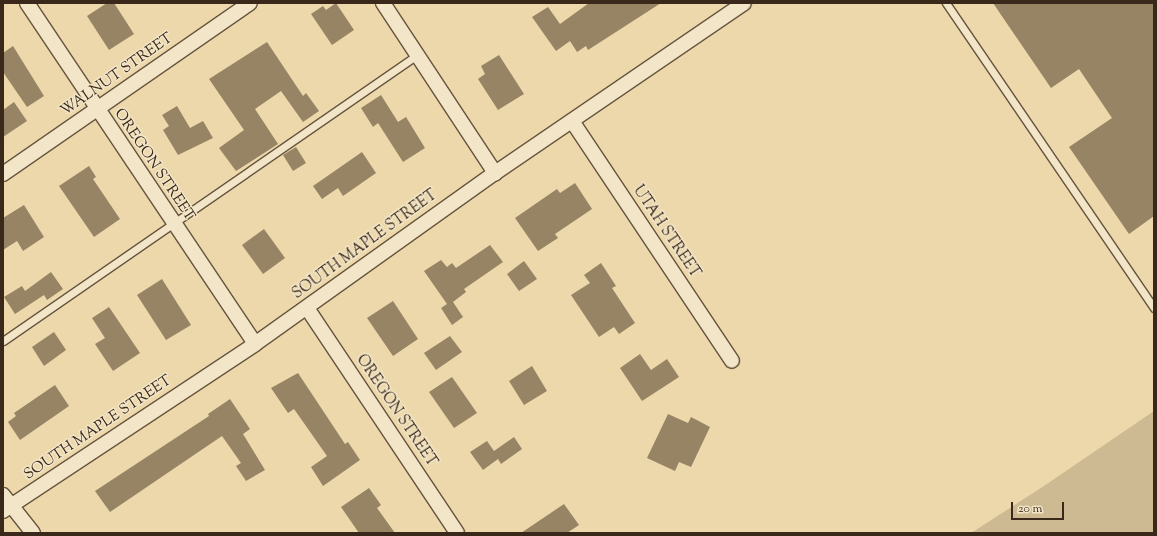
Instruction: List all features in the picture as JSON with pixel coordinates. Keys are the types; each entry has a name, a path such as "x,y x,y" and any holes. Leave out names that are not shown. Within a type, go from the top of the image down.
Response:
{"street":[{"name":"OREGON STREET","path":"27,3 96,111 254,344"},
{"name":"WALNUT STREET","path":"3,174 250,3"},
{"path":"383,3 495,173"},
{"name":"SOUTH MAPLE STREET","path":"6,504 254,344 307,308 495,173 744,3"},
{"name":"UTAH STREET","path":"572,121 732,361"},
{"name":"OREGON STREET","path":"307,308 457,533"},
{"path":"6,504 33,533"}],"lane":[{"path":"946,3 1154,308"},
{"path":"3,341 417,55"}],"shaded area":[{"path":"1154,411 1154,533 971,533 1041,488"}],"building":[{"path":"107,3 114,3 134,34 109,50 87,16"},
{"path":"336,3 354,30 332,45 311,14 323,6 326,10"},
{"path":"589,3 661,3 588,50 586,46 577,52 570,41 556,51 532,17 548,7 560,24"},
{"path":"993,3 1154,3 1154,216 1129,234 1069,147 1112,118 1079,69 1051,88"},
{"path":"267,42 303,96 306,93 319,111 303,122 281,91 255,109 278,144 236,171 219,148 244,130 209,79"},
{"path":"13,46 44,96 27,107 3,72 3,53"},
{"path":"499,55 524,94 498,110 478,79 485,74 481,66"},
{"path":"381,95 398,122 406,117 425,148 403,162 378,123 373,127 361,108"},
{"path":"14,102 27,121 3,137 3,110"},
{"path":"177,106 190,128 203,121 213,138 178,155 163,130 169,126 162,115"},
{"path":"296,147 306,163 293,171 283,155"},
{"path":"362,152 376,173 343,196 338,188 322,199 313,186"},
{"path":"89,166 96,177 93,179 120,219 94,237 59,186"},
{"path":"575,183 592,209 555,234 558,238 538,251 515,218 557,189 560,193"},
{"path":"24,205 44,237 23,251 17,241 3,250 3,218"},
{"path":"264,229 285,258 263,274 242,245"},
{"path":"490,245 503,262 464,289 466,292 453,302 463,317 452,325 441,308 447,304 424,271 441,260 447,267 452,263 456,268"},
{"path":"524,261 537,279 519,291 507,274"},
{"path":"601,263 616,286 612,288 635,323 619,334 614,327 599,337 571,295 590,283 584,275"},
{"path":"51,272 63,289 47,300 44,295 15,314 4,297 22,286 25,291"},
{"path":"162,279 191,325 166,340 137,295"},
{"path":"393,301 418,339 393,356 367,318"},
{"path":"109,307 140,353 113,371 95,344 105,338 92,318"},
{"path":"54,332 66,350 44,366 32,347"},
{"path":"450,336 462,352 436,370 424,353"},
{"path":"640,354 651,370 667,359 679,377 642,401 620,368"},
{"path":"532,366 547,391 524,405 509,381"},
{"path":"298,373 345,444 348,442 360,460 323,486 311,467 327,456 294,409 288,413 271,388"},
{"path":"452,377 477,413 454,428 429,392"},
{"path":"55,385 69,406 20,440 8,422 16,416 14,413"},
{"path":"230,399 250,429 243,434 265,470 246,481 236,466 241,463 222,436 110,512 95,491 209,416 208,414"},
{"path":"668,414 688,423 691,417 710,427 691,467 679,462 675,471 647,458"},
{"path":"514,437 522,449 501,464 498,459 483,470 470,452 487,441 494,451"},
{"path":"369,488 381,505 377,508 395,533 359,533 341,507"},
{"path":"564,504 579,525 567,533 521,533"}]}
